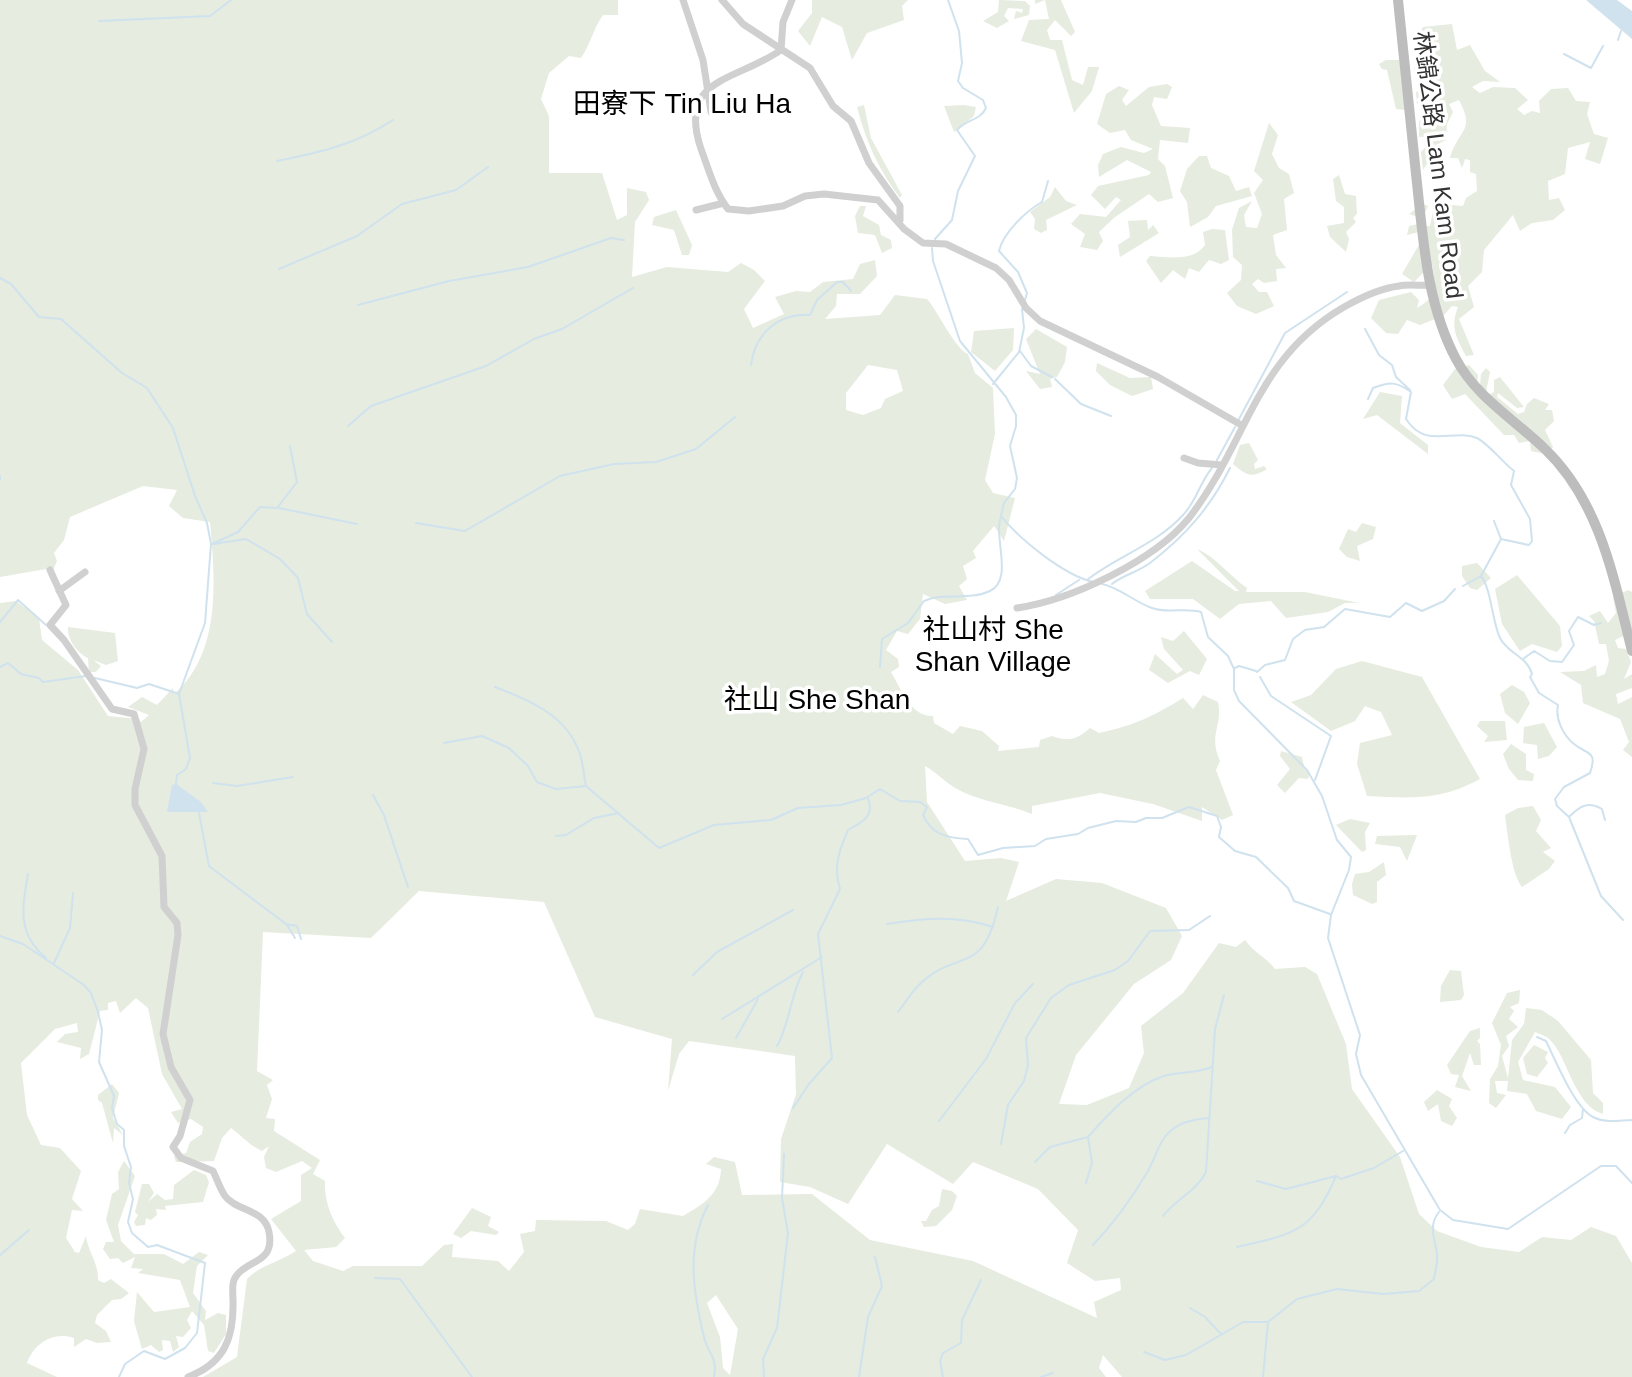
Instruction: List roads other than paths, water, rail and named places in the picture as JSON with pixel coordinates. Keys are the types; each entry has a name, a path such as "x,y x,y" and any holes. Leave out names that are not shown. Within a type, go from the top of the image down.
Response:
{"main road":[{"name":"林錦公路 Lam Kam Road","path":"1398,0 1431,285 1439,323 1458,362 1504,415 1547,450 1588,509 1603,540 1632,651"}],"street":[{"path":"683,0 704,60 711,112"},
{"path":"722,0 743,24 810,68 833,106 851,121 869,163 900,206 900,220"},
{"path":"781,50 783,22 792,0"},
{"path":"781,50 750,69 708,89 696,105 694,122 715,189 730,210 749,211 783,206 818,194 873,198 884,204 900,220 904,229 927,245 939,244 996,268 1011,282 1024,305 1044,324 1158,377 1243,426"},
{"path":"696,210 724,204"},
{"path":"1017,608 1043,604 1106,578 1139,559 1184,523 1222,464 1278,364 1316,324 1355,300 1398,286 1431,285"},
{"path":"1184,458 1198,463 1222,464"},
{"path":"50,570 66,605 50,625 64,640 112,709 134,715 142,734 143,762 135,789 135,805 162,856 164,907 177,923 178,935 163,1034 171,1067 190,1100 180,1136 173,1147 181,1158 213,1171 226,1198 254,1212 269,1230 269,1247 259,1263 239,1272 233,1281 233,1326 226,1349 221,1356 188,1377"},
{"path":"59,591 85,572"}],"water":[{"path":"1586,0 1617,0 1632,11 1632,39"},
{"path":"176,784 201,802 208,812 167,812 172,785"}],"waterway":[{"path":"99,21 210,16 231,0"},
{"path":"935,239 952,220 958,191 975,156 957,130 986,108 983,100 963,88 958,81 962,63 959,31 948,0"},
{"path":"1618,40 1621,31"},
{"path":"1564,54 1591,68 1603,46"},
{"path":"277,161 351,142 393,120"},
{"path":"279,269 357,236 402,204 456,190 488,167"},
{"path":"1025,300 1027,293 1018,272 999,251 1005,237 1016,223 1042,202 1048,181"},
{"path":"358,305 449,281 528,267 611,238 624,240"},
{"path":"932,248 933,261 960,341 1006,397 1016,415 1010,446 1017,478 1015,489 1004,503 1001,516 1043,555 1069,572 1093,582"},
{"path":"0,278 11,284 39,317 61,319 122,373 147,388 173,428 195,496 207,523 211,544 205,623 179,694 190,758 186,769 177,775 176,784"},
{"path":"751,365 758,343 770,327 788,317 810,315 817,300 837,282 843,282 851,291"},
{"path":"348,426 371,406 486,366 534,339 562,329 633,288"},
{"path":"1239,419 1285,333 1347,292"},
{"path":"993,384 1019,352 1024,328 1022,309"},
{"path":"1365,329 1379,355 1392,365 1396,377 1410,390"},
{"path":"1020,351 1031,366 1052,377"},
{"path":"1055,379 1081,404 1111,416"},
{"path":"1368,399 1373,388 1397,384 1411,392 1406,419 1422,434 1477,438 1514,471 1511,485 1530,519 1532,541 1529,545 1501,539 1481,576 1463,586"},
{"path":"416,523 465,531 560,476 614,464 656,462 696,449 735,417"},
{"path":"1217,460 1235,427"},
{"path":"212,544 238,532 260,507 277,508 297,482 290,446"},
{"path":"1087,580 1173,525 1187,510 1212,468"},
{"path":"1112,584 1150,563 1185,532 1205,509 1230,468"},
{"path":"279,508 357,524"},
{"path":"880,667 882,639 908,623 924,601 939,597 982,594 997,585 1002,568 999,535 1001,517"},
{"path":"1494,521 1501,539"},
{"path":"213,544 246,539 280,559 298,578 307,614 332,642"},
{"path":"1481,576 1503,643 1530,668 1530,677 1539,693 1558,705 1559,721 1566,736 1592,757 1590,773 1564,787 1555,799 1557,806 1569,817 1601,896 1623,920"},
{"path":"1056,595 1079,580"},
{"path":"1102,584 1158,610 1201,612 1208,637 1228,656 1234,669 1234,690 1239,701 1307,770 1322,796 1337,840 1351,857 1349,870 1331,915 1328,938 1360,1035 1356,1054 1361,1075 1440,1210 1453,1220 1508,1229 1601,1166 1616,1166 1632,1183"},
{"path":"1257,672 1265,665 1285,660 1293,639 1305,630 1324,627 1345,609 1390,617 1406,603 1422,611 1444,601 1455,589"},
{"path":"0,622 18,600 46,625"},
{"path":"1523,659 1534,651 1550,661 1562,662 1574,645 1569,631 1578,617 1594,625 1601,623"},
{"path":"0,667 8,663 21,674 39,678 43,682 86,676"},
{"path":"1235,668 1239,666 1256,671"},
{"path":"1260,677 1271,696 1331,736 1315,780"},
{"path":"95,678 137,688 149,684 179,694"},
{"path":"495,687 521,697 545,711 566,729 580,754 586,786"},
{"path":"444,743 482,736 509,748 528,766 537,782 556,789 586,786 659,848 714,825 771,820 798,808 841,805 866,798 880,789 900,801 920,802 927,807 923,815 931,827 953,838 968,839 978,855 1003,848 1035,846 1046,839 1078,834 1088,828 1116,821 1136,822 1146,818 1162,818 1189,807 1217,816 1221,827 1219,837 1235,851 1256,857 1288,888 1294,901 1330,914"},
{"path":"213,783 237,786 293,777"},
{"path":"373,795 384,815 408,887"},
{"path":"793,1108 809,1084 832,1058 818,934 840,889 837,866 842,845 848,830 866,818 870,810 868,798"},
{"path":"1570,816 1581,807 1592,805 1602,809 1605,820"},
{"path":"199,813 209,866 286,924 297,926 301,939"},
{"path":"556,836 566,835 594,818 619,813"},
{"path":"28,874 23,910 26,930 30,940 46,958"},
{"path":"54,963 70,928 73,893"},
{"path":"898,1012 915,989 932,974 976,953 992,929 998,907"},
{"path":"693,975 717,952 793,910"},
{"path":"1001,1144 1008,1105 1024,1081 1028,1065 1026,1038 1051,998 1069,985 1115,970 1128,961 1150,931 1189,930 1210,916"},
{"path":"887,924 940,919 993,927"},
{"path":"287,925 295,938"},
{"path":"0,936 23,944 84,985 91,993 102,1030 99,1062 114,1096 112,1108 117,1124 124,1130 124,1146 131,1167 129,1183 133,1199 128,1222 132,1233 148,1247 157,1245 205,1263 197,1333 185,1348 165,1359 144,1351 125,1364 119,1377"},
{"path":"722,1019 822,957"},
{"path":"777,1046 803,972"},
{"path":"939,1121 986,1059 1015,1003 1033,984"},
{"path":"1163,1216 1206,1172 1215,1029 1224,995"},
{"path":"736,1038 758,999"},
{"path":"1537,1037 1546,1041 1566,1082 1586,1112 1602,1120 1632,1120"},
{"path":"1086,1183 1092,1163 1088,1137 1123,1101 1153,1080 1212,1067"},
{"path":"1565,1133 1570,1125 1582,1118 1583,1109"},
{"path":"1093,1245 1129,1200 1168,1133 1185,1122 1209,1118"},
{"path":"1035,1162 1050,1147 1088,1137"},
{"path":"1257,1181 1286,1189 1336,1176 1341,1179 1374,1168 1403,1151"},
{"path":"764,1377 763,1359 777,1328 788,1233 782,1198 784,1154"},
{"path":"1237,1247 1287,1234 1298,1228 1318,1209 1336,1176"},
{"path":"708,1205 697,1237 694,1270 704,1337 714,1360 714,1377"},
{"path":"1144,1352 1165,1360 1186,1355 1243,1322 1268,1322 1297,1299 1337,1289 1383,1294 1419,1291 1434,1279 1437,1259 1433,1223 1439,1212"},
{"path":"0,1255 29,1230"},
{"path":"859,1377 868,1317 882,1286 875,1257"},
{"path":"375,1278 400,1279 472,1377"},
{"path":"943,1377 940,1361 943,1353 961,1343 962,1320 981,1280"},
{"path":"1190,1308 1205,1317 1221,1334"},
{"path":"1263,1377 1268,1322"},
{"path":"1041,1377 1053,1373"}],"district":[{"name":"田寮下 Tin Liu Ha","path":"682,103"},
{"name":"社山村 She Shan Village","path":"993,645"},
{"name":"社山 She Shan","path":"817,699"}]}
